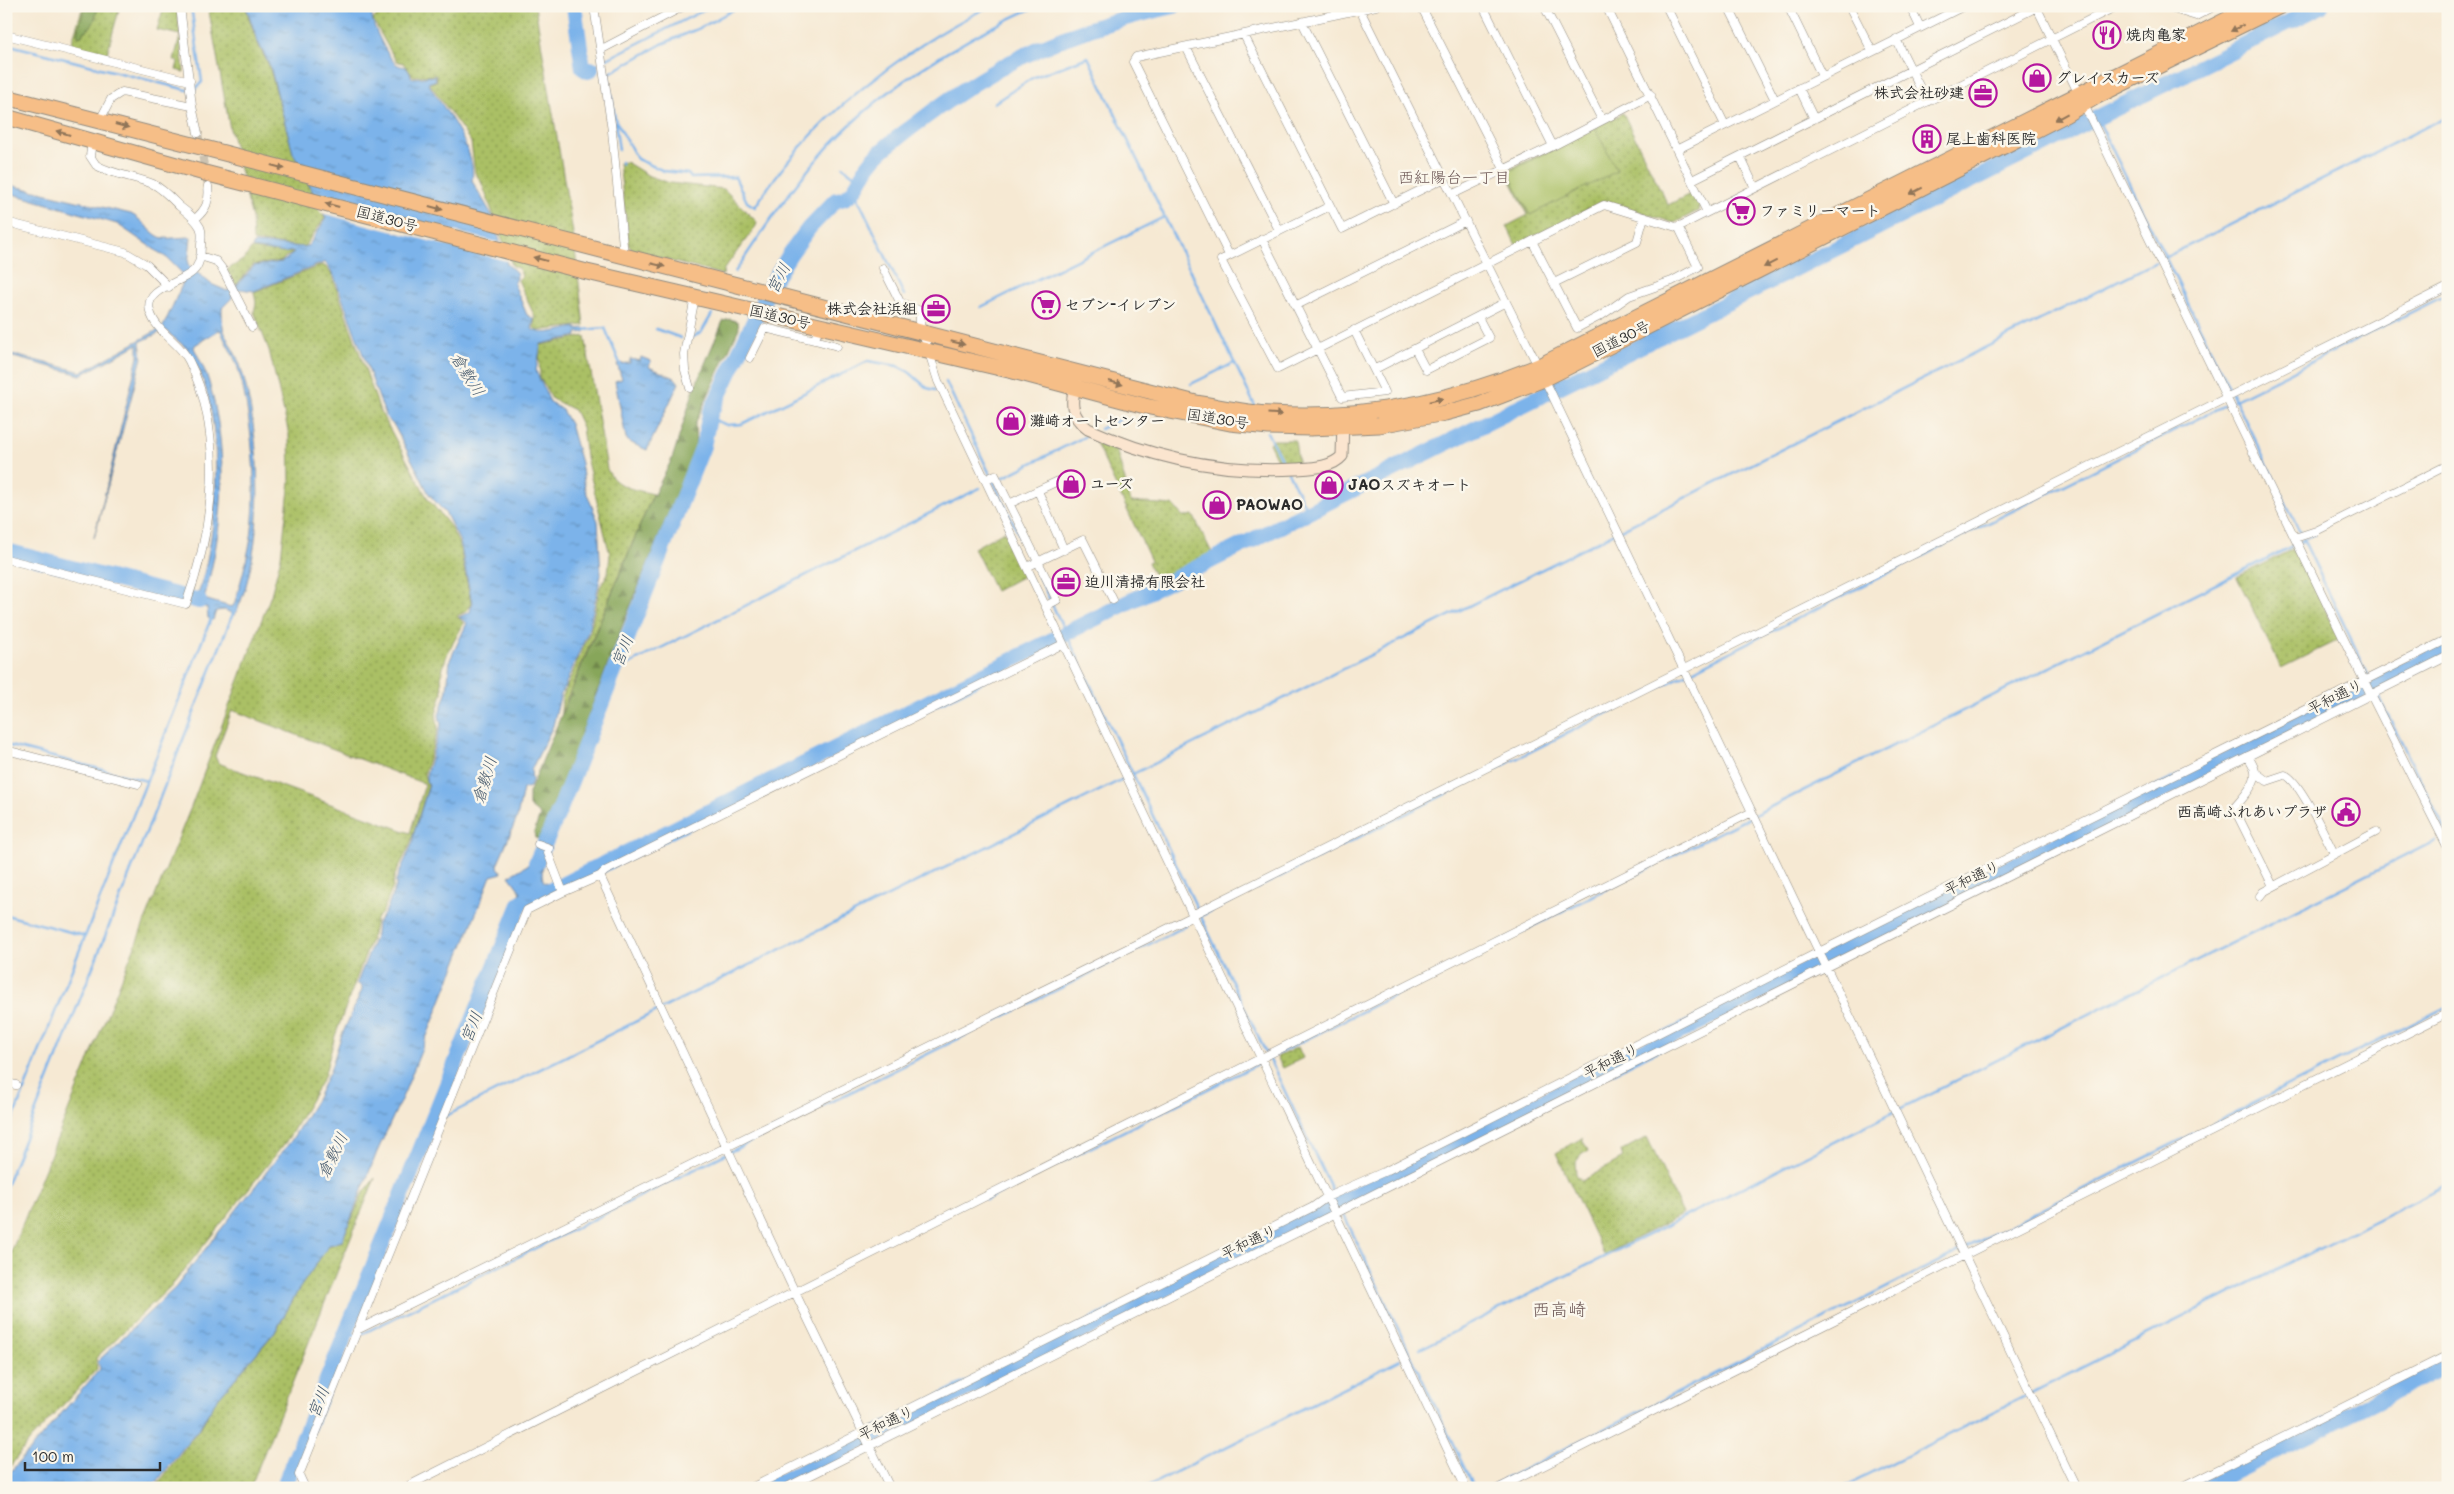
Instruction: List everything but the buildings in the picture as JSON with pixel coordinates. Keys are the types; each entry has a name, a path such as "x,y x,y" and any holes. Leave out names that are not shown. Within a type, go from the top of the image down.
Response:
{"highway":[{"name":"国道30号","path":"2084,104 2254,6"},
{"name":"国道30号","path":"6,117 201,172 587,272 770,314 817,332 929,352 1145,406 1230,422 1269,427 1343,421 1544,378 2019,126 2084,104 2280,6"},
{"name":"国道30号","path":"6,98 100,120 1196,403 1270,414 1343,421"},
{"path":"6,98 88,126 93,133 92,142"},
{"path":"100,120 99,128 104,134 175,160 201,172"},
{"path":"817,332 822,307"}],"street":[{"path":"180,6 192,106 198,133"},
{"path":"594,6 602,49 601,56 618,180 624,256"},
{"path":"602,49 684,6"},
{"path":"1229,255 1133,62 1136,57 1376,6"},
{"path":"1421,6 1504,169"},
{"path":"1483,6 1553,146"},
{"path":"1544,6 1602,120"},
{"path":"1606,6 1678,149 1707,212"},
{"path":"1666,6 1725,125"},
{"path":"1728,6 1775,100"},
{"path":"1788,6 1822,76"},
{"path":"1849,6 1872,51"},
{"path":"1910,6 1920,27"},
{"path":"1678,149 1964,6"},
{"path":"1330,206 1220,260 1278,369 1604,205 1678,226 2053,40 2117,6"},
{"path":"2164,6 2196,16 2215,6"},
{"path":"1692,180 2037,7 2094,125 2231,395 2299,540 2368,680 2370,693 2448,848"},
{"path":"1360,10 1544,378 1824,966 1896,1111 2076,1488"},
{"path":"1302,22 1394,204"},
{"path":"6,35 190,87"},
{"path":"1244,35 1342,229 1445,178"},
{"path":"1896,39 1927,102"},
{"path":"1186,47 1279,230"},
{"path":"1799,88 1814,119"},
{"path":"100,120 111,99 122,92 192,106"},
{"path":"1453,194 1553,146 1650,94"},
{"path":"6,559 186,604 200,562 212,479 210,442 202,395 188,359 161,330 150,310 150,303 156,292 169,287 196,268 200,256 202,230 194,219 153,184 96,165 90,156 92,142"},
{"path":"1740,156 1755,188"},
{"path":"194,219 203,212 208,202 208,186"},
{"path":"1554,283 1636,242 1644,217"},
{"path":"1297,305 1466,221"},
{"path":"6,222 125,252 147,265 169,287"},
{"path":"1532,241 1577,328 1602,315 1629,296 1672,281 1698,266 1678,226"},
{"path":"1262,239 1342,397 1384,392 1354,330"},
{"path":"200,256 216,261 238,297 252,327"},
{"path":"883,268 900,302 920,311 919,320 938,381 989,478 1008,509 1050,604 1062,642 1265,1056 1466,1488"},
{"path":"356,1334 729,1150 1196,914 1685,673 2231,395 2448,287"},
{"path":"690,388 684,370 684,354 695,297"},
{"path":"1375,370 1506,302"},
{"path":"1415,350 1426,370 1488,338 1478,317"},
{"path":"750,358 765,328 817,332 837,346"},
{"path":"1078,373 1072,402 1074,414 1088,429 1146,452 1175,460 1227,467 1279,470 1319,466 1338,460 1344,450 1343,421"},
{"path":"2299,540 2448,465"},
{"path":"989,478 995,475 1002,485 1008,509 1033,564 1057,600 1050,604"},
{"path":"1008,509 1058,481"},
{"path":"1038,491 1064,550"},
{"path":"1033,564 1083,540 1113,600"},
{"path":"752,1488 1313,1207 1331,1196 1386,1171 2448,639"},
{"path":"305,1488 299,1475 527,910 562,891 600,876 605,871 1062,642"},
{"name":"平和通り","path":"785,1488 1338,1212 1824,966 2248,756 2370,693 2448,656"},
{"path":"6,750 138,784"},
{"path":"2248,756 2256,772 2267,781 2285,774 2292,779 2313,811 2334,853"},
{"path":"2256,772 2246,794 2234,808 2273,886"},
{"path":"404,1488 797,1294 1265,1056 1753,815"},
{"path":"2260,896 2273,886 2376,832"},
{"path":"542,846 549,848 548,853 562,891"},
{"path":"600,876 890,1488"},
{"path":"1499,1488 1963,1252 2448,1013"},
{"path":"6,1082 16,1085"},
{"path":"2181,1488 2448,1355"}],"green space":[{"path":"83,6 85,6 77,33 83,33 98,6 120,6 106,57 70,48"},
{"path":"85,6 98,6 98,8 94,22 79,37 77,33"},
{"path":"164,6 177,6 180,35 157,30"},
{"path":"208,6 245,6 257,42 269,66 293,153 325,218 304,247 253,241 252,218 230,129"},
{"path":"376,6 535,6 573,233 584,325 537,331 534,328 535,317 518,280 522,276 519,269 512,265 481,181 475,173 471,142 430,84 430,82 437,81 436,75 413,76 403,63 396,61 373,20 378,13"},
{"path":"180,36 184,72 176,70 178,62 174,60"},
{"path":"1623,113 1668,205 1694,192 1700,204 1698,211 1674,223 1605,200 1516,245 1507,226 1528,215 1506,171"},
{"path":"1595,128 1617,171 1530,215 1508,172"},
{"path":"626,162 649,176 670,183 724,189 757,222 724,269 723,275 633,251 629,246 619,163"},
{"path":"251,249 294,253 285,257 282,261 253,265 236,285 227,270 244,259"},
{"path":"322,265 332,275 380,411 428,499 450,526 459,544 471,603 467,611 457,616 464,623 448,652 443,667 441,677 442,693 436,714 438,729 424,775 428,786 410,845 394,877 393,887 382,913 376,919 373,934 335,1036 324,1077 288,1139 174,1283 96,1358 97,1369 30,1440 6,1472 6,1265 191,807 271,595 281,557 290,481 289,434 269,350 254,312 256,303 254,292","holes":["232,710 425,784 410,833 218,763 215,756"]},
{"path":"730,319 738,322 739,328 695,424 696,446 618,637 551,816 539,839 535,838 534,832 540,815 529,806 529,793 649,504 672,459 694,389 723,321"},
{"path":"585,336 607,469 610,475 620,484 653,494 561,713 562,698 590,631 600,587 608,573 610,555 586,457 582,427 574,410 552,399 540,378 539,348 541,345"},
{"path":"1273,440 1295,440 1298,463 1279,464 1269,443"},
{"path":"1096,443 1116,449 1131,502 1173,505 1183,517 1193,515 1213,555 1157,583 1148,562 1151,561"},
{"path":"1004,531 1025,575 995,591 974,548"},
{"path":"2295,548 2340,639 2281,668 2237,577"},
{"path":"1298,1047 1303,1058 1283,1068 1277,1057"},
{"path":"1647,1137 1683,1214 1604,1255 1556,1153 1582,1138 1588,1151 1582,1154 1575,1163 1576,1174 1582,1181 1623,1158 1621,1151"},
{"path":"375,1178 250,1488 155,1488 202,1425 215,1402 276,1331 299,1289 329,1246 342,1241 362,1195"}],"water":[{"name":"倉敷川","path":"246,6 375,6 376,13 372,15 372,19 380,40 392,60 406,68 412,78 435,76 436,80 428,83 465,143 470,156 472,181 492,215 507,264 516,272 517,278 514,284 527,315 534,319 532,329 547,332 576,327 576,329 585,328 585,332 577,333 577,336 541,344 536,371 550,402 562,410 570,424 581,463 585,489 598,521 601,575 588,632 560,697 553,726 531,770 532,781 530,787 523,789 517,818 499,860 498,867 502,873 491,876 405,1091 377,1152 342,1241 329,1245 299,1289 276,1330 215,1402 201,1425 152,1488 6,1488 6,1477 100,1369 98,1361 176,1287 291,1141 317,1098 330,1071 341,1037 362,990 362,987 357,983 376,934 377,923 385,913 396,886 396,880 413,842 413,836 429,785 426,782 426,775 441,725 439,715 447,690 450,660 467,623 459,617 470,612 472,603 460,542 446,514 429,494 395,427 386,417 334,276 325,262 254,291 240,289 232,295 232,298 222,308 224,332 240,365 247,393 257,457 258,491 252,558 245,588 235,615 225,610 216,611 213,620 208,618 207,608 195,603 210,545 216,474 215,438 210,404 201,374 188,350 165,330 140,342 142,357 94,538 138,357 138,344 81,375 6,355 6,353 82,372 163,327 182,285 183,274 167,258 117,224 6,192 6,184 131,214 159,237 191,237 188,265 211,284 227,291 237,285 254,266 282,262 294,253 293,251 284,253 252,248 254,243 304,247 309,245 326,218 293,153 270,66 258,42","holes":["219,330 237,365 247,406 254,477 253,523 250,543 234,605 231,607 204,599 211,572 220,517 222,461 215,406 208,379 194,348 195,345"]},
{"path":"641,357 651,361 649,367 675,378 679,383 647,450 629,442 626,438 615,381 622,379 617,364 630,363 630,359 640,361"},
{"path":"538,847 543,849 542,874 544,882 556,884 559,891 524,907 518,923 507,919 521,892 509,876 534,861"}],"pier":[{"path":"311,194 504,244 510,262 321,213"}],"waterway":[{"path":"6,44 187,90 195,89 202,82 191,6"},
{"path":"574,6 583,68 588,71 591,69"},
{"path":"607,59 712,6"},
{"path":"740,6 702,27 662,44 608,74 615,119 637,159 664,171 688,174 691,178 735,177 747,202 755,207 802,146 859,91 923,44 990,6"},
{"path":"735,272 797,184 842,132 893,89 921,69 978,35 1037,6"},
{"name":"宮川","path":"536,863 560,809 703,446 710,414 772,283 809,228 836,200 842,199 852,192 873,159 885,148 950,99 980,80 1040,48 1071,35 1104,24 1174,6"},
{"path":"545,892 2321,6"},
{"path":"994,103 1032,78 1088,57 1255,406"},
{"path":"591,69 598,64"},
{"path":"2164,258 2448,116"},
{"path":"2097,118 2301,534"},
{"path":"615,122 619,150"},
{"path":"843,167 860,180"},
{"path":"854,190 904,295"},
{"path":"981,307 1164,217"},
{"path":"1133,774 2156,262"},
{"path":"2233,401 2448,294"},
{"path":"690,338 701,333 712,314"},
{"path":"582,330 605,328 621,366"},
{"path":"656,329 681,338"},
{"path":"709,418 727,425 742,424 868,361 897,366 909,372 927,388 935,390"},
{"path":"1191,384 1234,363"},
{"path":"946,382 1266,1053"},
{"path":"1201,916 2225,405"},
{"path":"1100,429 1123,418"},
{"path":"1267,432 1284,465"},
{"path":"1002,478 1090,434"},
{"path":"1288,472 1308,512"},
{"path":"617,660 630,664 980,488"},
{"path":"1267,1059 2314,535"},
{"path":"2303,539 2375,689"},
{"path":"6,551 199,601"},
{"path":"6,1186 234,611"},
{"path":"6,1136 212,616"},
{"path":"768,1488 2448,648"},
{"path":"2378,696 2448,835"},
{"path":"6,745 147,781"},
{"path":"446,1116 1123,779"},
{"path":"1420,1349 2435,841"},
{"name":"宮川","path":"283,1488 521,902"},
{"path":"6,915 85,936"},
{"path":"346,1334 351,1336 364,1333 1186,926"},
{"path":"1487,1488 2448,1006"},
{"path":"1269,1058 1474,1488"},
{"path":"986,1200 1258,1064"},
{"path":"10,1088 24,1091"},
{"name":"宮川","path":"431,1123 441,1118"},
{"path":"1842,1488 2448,1184"},
{"path":"1144,1488 1400,1360"},
{"path":"2202,1488 2448,1365"}],"tunnel":[{"path":"198,133 208,186"}],"place":[{"name":"焼肉亀家","path":"2107,35"},
{"name":"グレイスカーズ","path":"2037,78"},
{"name":"株式会社砂建","path":"1983,93"},
{"name":"尾上歯科医院","path":"1927,139"},
{"name":"ファミリーマート","path":"1741,211"},
{"name":"セブン-イレブン","path":"1046,305"},
{"name":"株式会社浜組","path":"936,309"},
{"name":"灘崎オートセンター","path":"1011,421"},
{"name":"ユーズ","path":"1071,484"},
{"name":"JAOスズキオート","path":"1329,485"},
{"name":"PAOWAO","path":"1217,505"},
{"name":"迫川清掃有限会社","path":"1066,582"},
{"name":"西高崎ふれあいプラザ","path":"2346,812"}],"district":[{"name":"西紅陽台一丁目","path":"1454,177"},
{"name":"西高崎","path":"1559,1310"}]}
